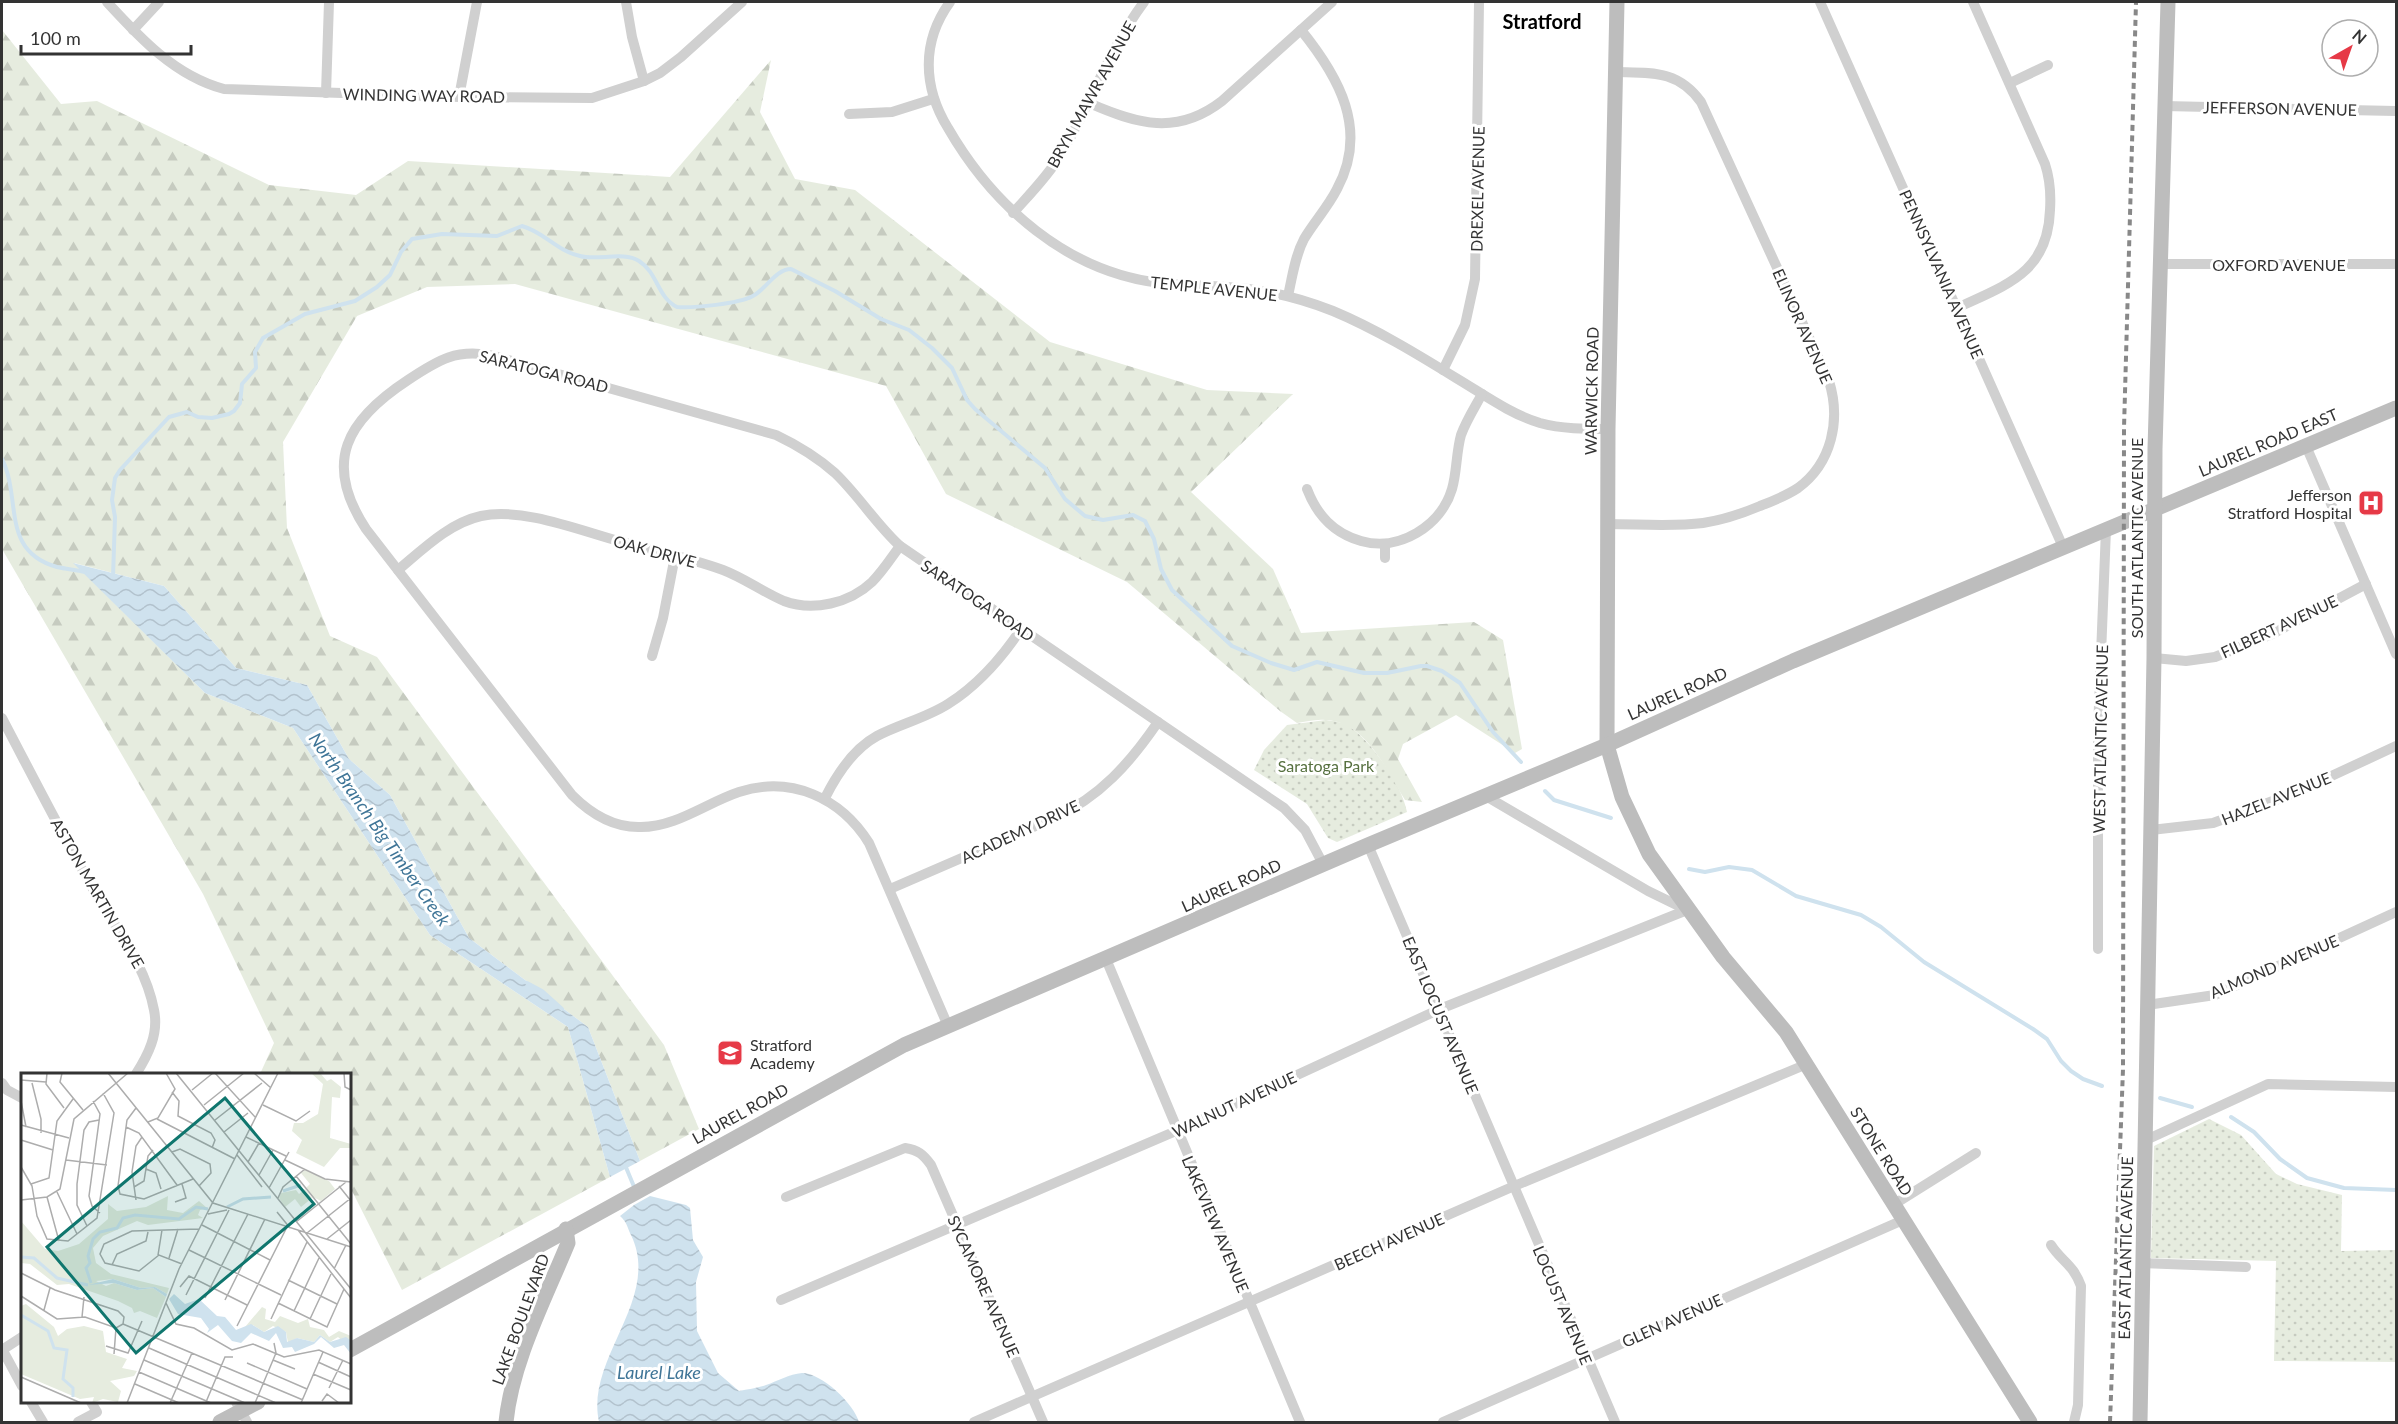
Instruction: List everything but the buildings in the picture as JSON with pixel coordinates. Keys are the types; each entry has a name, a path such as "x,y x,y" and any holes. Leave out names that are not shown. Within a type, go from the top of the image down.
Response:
{"street":[{"name":"WINDING WAY ROAD","path":"107,2 133,30 172,65 205,84 224,89 459,97 592,98 644,81 681,57 742,2"},
{"path":"133,30 159,2"},
{"path":"326,93 329,2"},
{"path":"459,97 477,2"},
{"path":"626,2 632,37 644,81"},
{"name":"TEMPLE AVENUE","path":"950,2 939,19 929,49 928,75 933,99 942,119 973,169 1013,213 1038,233 1071,253 1120,274 1157,283 1228,287 1288,296 1325,308 1364,326 1519,415 1540,423 1564,428 1608,429"},
{"name":"BRYN MAWR AVENUE","path":"1013,213 1052,168 1089,102 1122,35 1144,2"},
{"path":"1089,102 1124,117 1161,124 1190,119 1212,110 1332,2"},
{"name":"DREXEL AVENUE","path":"1443,370 1465,325 1475,279 1479,2"},
{"name":"WARWICK ROAD","path":"1617,2 1608,429 1606,745 1617,780"},
{"name":"PENNSYLVANIA AVENUE","path":"1820,2 2064,547"},
{"path":"1957,308 2006,285 2023,274 2042,250 2048,232 2050,204 2048,173 2038,144 1974,2"},
{"name":"SOUTH ATLANTIC AVENUE","path":"2146,1075 2154,658 2154,509 2168,2"},
{"path":"1288,296 1301,245 1343,177 1350,137 1348,112 1341,90 1323,58 1302,30"},
{"path":"2010,83 2048,65"},
{"name":"ELINOR AVENUE","path":"1607,524 1682,524 1711,521 1740,514 1789,494 1808,479 1822,460 1830,445 1835,418 1829,381 1701,102 1688,87 1672,77 1654,73 1616,72"},
{"path":"849,114 884,113 933,99"},
{"name":"JEFFERSON AVENUE","path":"2164,106 2397,111"},
{"name":"OXFORD AVENUE","path":"2161,264 2397,264"},
{"name":"SARATOGA ROAD","path":"948,1026 864,834 845,812 825,798 793,789 756,788 739,792 657,826 631,827 601,817 585,807 565,787 366,529 350,499 345,472 348,442 362,418 389,393 439,360 465,352 494,356 776,435 806,452 834,473 880,527 900,546 1284,808 1305,830 1323,864"},
{"path":"1307,489 1316,509 1332,527 1355,540 1385,544 1419,532 1430,524 1444,508 1452,489 1461,436 1482,394"},
{"name":"LAUREL ROAD EAST","path":"2154,509 2397,408"},
{"path":"2306,446 2397,654"},
{"name":"LAUREL ROAD","path":"351,1349 889,1053 1368,844 1606,745 1793,661 2154,509"},
{"name":"OAK DRIVE","path":"398,570 461,524 480,516 500,514 530,517 675,556 730,573 791,603 818,605 845,599 863,590 880,574 900,546"},
{"name":"WEST ATLANTIC AVENUE","path":"2098,949 2098,730 2106,530"},
{"path":"1385,544 1385,558"},
{"path":"652,656 663,618 675,556"},
{"name":"FILBERT AVENUE","path":"2154,658 2186,661 2215,657 2272,634 2366,584"},
{"path":"825,798 842,770 866,743 939,709 956,698 992,668 1021,629"},
{"name":"ASTON MARTIN DRIVE","path":"2,718 97,895 143,972 155,1012 154,1036 146,1059 137,1073"},
{"name":"ACADEMY DRIVE","path":"890,889 1054,818 1087,800 1129,763 1158,722"},
{"name":"HAZEL AVENUE","path":"2151,830 2213,823 2297,792 2397,746"},
{"name":"STONE ROAD","path":"1617,780 1622,797 1649,854 1687,910 1723,957 1786,1032 2030,1422"},
{"name":"STONE ROAD","path":"1484,795 1648,891 1687,910"},
{"name":"EAST LOCUST AVENUE","path":"1368,844 1440,1009 1512,1187"},
{"name":"WALNUT AVENUE","path":"782,1300 1176,1131 1440,1009 1687,910"},
{"name":"ALMOND AVENUE","path":"2147,1005 2215,995 2397,912"},
{"name":"LAKEVIEW AVENUE","path":"1106,959 1176,1131 1300,1422"},
{"name":"BEECH AVENUE","path":"974,1422 1250,1304 1512,1187 1807,1064"},
{"name":"EAST ATLANTIC AVENUE","path":"2140,1422 2146,1075"},
{"path":"2146,1140 2268,1084 2397,1087"},
{"path":"3,1091 21,1098"},
{"name":"SYCAMORE AVENUE","path":"786,1197 905,1148 920,1152 931,1165 1043,1422"},
{"path":"1893,1205 1976,1153"},
{"name":"LOCUST AVENUE","path":"1512,1187 1615,1422"},
{"name":"GLEN AVENUE","path":"1443,1422 1903,1220"},
{"name":"LAKE BOULEVARD","path":"506,1422 508,1402 523,1356 568,1243 566,1229"},
{"path":"2051,1245 2076,1272 2081,1286 2078,1405 2074,1422"},
{"path":"2141,1263 2246,1267"},
{"path":"21,1338 2,1349 21,1384"},
{"path":"32,1403 43,1422"},
{"path":"78,1422 97,1412 92,1403"},
{"path":"220,1422 255,1403"}],"green space":[{"path":"2,30 61,104 97,101 269,185 356,195 408,161 670,177 771,60 760,112 795,179 855,190 1050,342 1207,390 1293,394 1191,492 1273,569 1301,633 1474,622 1503,640 1522,749 1515,753 1456,715 1403,744 1398,759 1422,802 1405,800 1373,749 1352,729 1339,722 1325,720 1297,723 1127,582 946,494 886,386 515,284 427,287 357,316 283,442 287,528 330,636 377,657 664,1045 699,1129 640,1161 588,1027 469,938 390,795 349,759 307,685 236,668 164,586 74,563 205,693 293,728 430,935 568,1027 610,1177 402,1290 351,1189 351,1073 260,1073 274,1043 203,894 2,549"},
{"name":"Saratoga Park","path":"1326,720 1347,725 1367,742 1393,777 1407,812 1337,842 1328,838 1307,804 1254,770 1264,750 1287,725"},
{"path":"2209,1119 2241,1135 2276,1174 2297,1184 2342,1195 2341,1251 2396,1250 2396,1362 2274,1361 2276,1261 2151,1258 2154,1146"}],"water":[{"path":"73,563 164,586 236,668 307,685 349,759 390,795 469,938 588,1027 640,1161 610,1177 568,1027 430,935 293,728 205,693"},
{"name":"Laurel Lake","path":"650,1196 690,1208 693,1240 703,1257 696,1282 697,1331 718,1373 739,1391 763,1386 788,1376 810,1374 836,1391 851,1407 859,1422 599,1422 598,1398 602,1375 631,1305 637,1282 638,1259 626,1223 620,1216"}],"waterway":[{"path":"113,577 115,517 112,500 115,478 169,417 187,412 198,417 212,418 234,411 240,403 242,384 256,368 255,352 263,338 305,314 355,301 377,287 390,275 401,252 412,239 442,234 497,236 522,226 572,254 587,257 618,256 639,261 650,272 665,297 677,307 716,305 746,299 758,293 781,272 791,269 835,291 881,319 909,330 952,368 967,400 975,409 1045,468 1065,499 1085,516 1103,520 1133,515 1145,521 1154,539 1161,569 1172,590 1232,646 1294,670 1317,662 1364,673 1387,673 1421,666 1442,671 1460,683 1493,732 1521,762"},
{"name":"North Branch Big Timber Creek","path":"2,459 8,474 16,522 27,549 39,559 57,567 85,572"},
{"path":"1545,791 1554,800 1611,818"},
{"path":"1689,869 1705,872 1729,867 1752,870 1796,896 1861,915 1881,927 1924,962 2033,1029 2047,1039 2061,1061 2071,1071 2083,1079 2102,1086"},
{"name":"North Branch Big Timber Creek","path":"527,983 542,991 562,1009"},
{"path":"2160,1098 2192,1107"},
{"path":"2231,1117 2254,1132 2280,1159 2307,1178 2344,1188 2396,1190"},
{"name":"North Branch Big Timber Creek","path":"625,1165 635,1189"}],"railway":[{"path":"2110,1422 2123,1069 2124,428 2136,2"}],"place":[{"name":"Jefferson Stratford Hospital","path":"2371,503"},
{"name":"Stratford Academy","path":"730,1053"}],"district":[{"name":"Stratford","path":"1542,21"}]}
